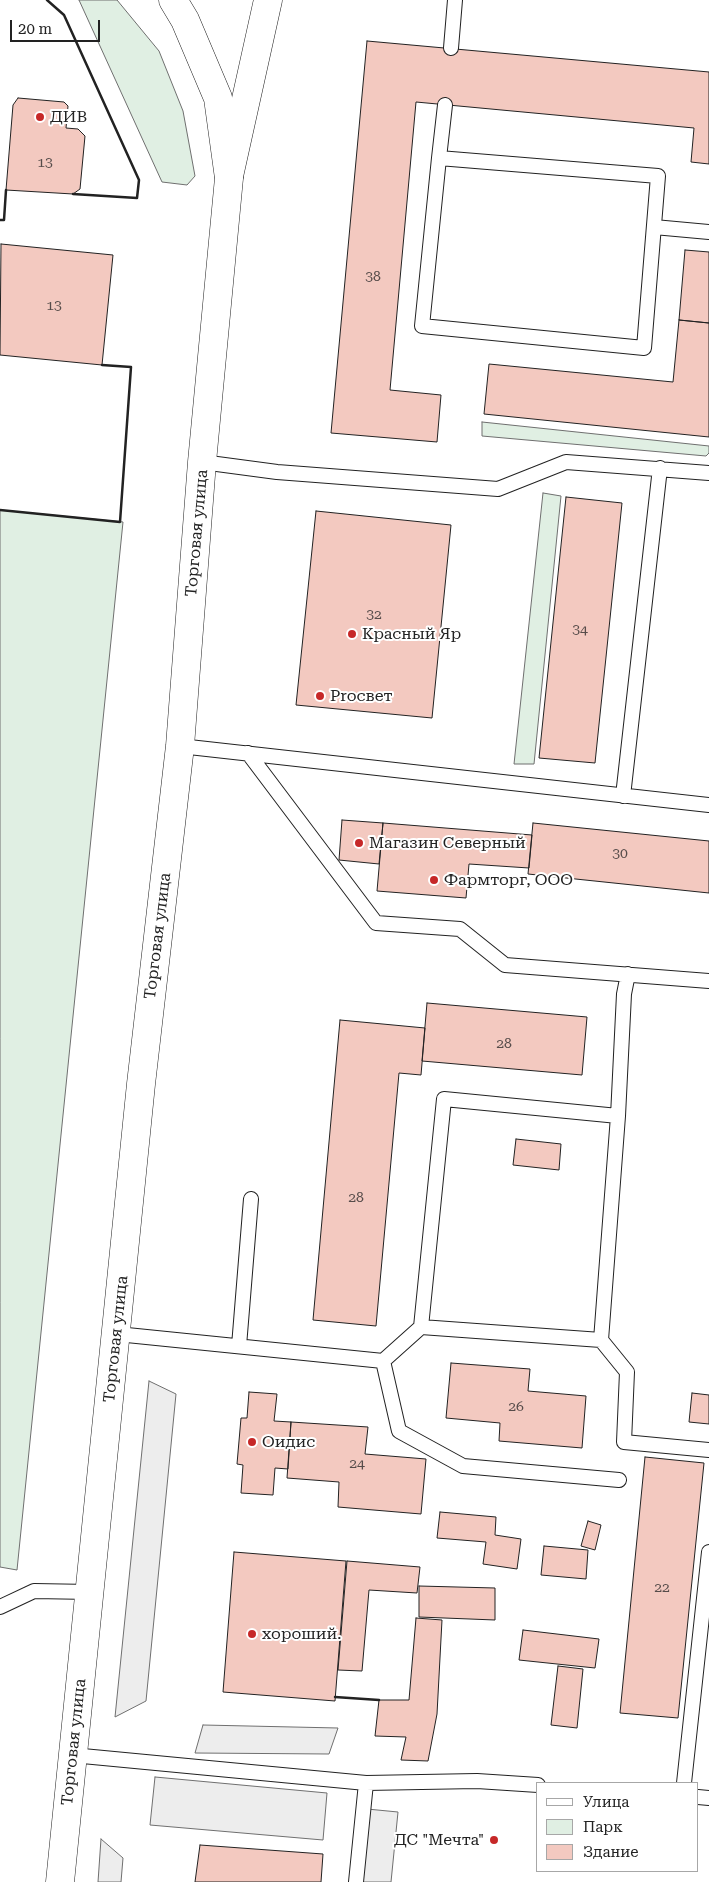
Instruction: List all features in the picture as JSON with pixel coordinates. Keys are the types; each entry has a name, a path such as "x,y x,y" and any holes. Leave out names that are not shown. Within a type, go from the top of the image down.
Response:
{"street":[{"name":"Торговая улица","path":"60,1882 72,1755 91,1592 141,1084 180,746 202,462 229,178 218,98 186,20 173,0"},
{"path":"229,178 268,0"}],"lane":[{"path":"451,48 455,0"},
{"path":"439,158 658,176 644,348 422,326 439,158 445,105"},
{"path":"654,227 709,232"},
{"path":"202,462 277,472 498,489 566,462 709,473"},
{"path":"623,796 660,468"},
{"path":"180,746 709,805"},
{"path":"248,753 376,923 460,929 505,965 709,980"},
{"path":"628,974 624,994 618,1116 601,1340 627,1372 624,1442 709,1450"},
{"path":"117,1334 383,1360 421,1327 444,1100 618,1116"},
{"path":"239,1346 251,1199"},
{"path":"421,1327 601,1340"},
{"path":"383,1360 399,1432 463,1466 619,1480"},
{"path":"684,1782 709,1552"},
{"path":"0,1607 34,1591 91,1592"},
{"path":"72,1755 366,1783 477,1781 536,1786"},
{"path":"356,1882 366,1783"}],"green space":[{"path":"79,0 117,0 159,51 183,111 195,176 187,185 162,182"},
{"path":"482,422 709,446 709,453 706,456 482,436"},
{"path":"543,493 561,496 534,764 514,764"},
{"path":"0,510 123,522 17,1570 0,1567"}],"shaded area":[{"path":"149,1381 176,1394 146,1701 115,1717"},
{"path":"203,1725 338,1728 329,1754 195,1753"},
{"path":"155,1777 327,1793 323,1840 150,1825"},
{"path":"367,1809 398,1812 391,1882 360,1882"},
{"path":"101,1839 123,1858 121,1882 98,1882"}],"building":[{"path":"367,41 709,72 709,164 691,162 694,128 416,102 390,390 441,395 437,442 331,433"},
{"path":"18,98 64,102 68,106 66,128 78,129 85,136 80,189 73,194 6,190 13,105"},
{"path":"1,244 113,255 102,365 0,355"},
{"path":"685,250 709,252 709,323 679,320"},
{"path":"679,320 709,323 709,437 484,414 489,364 673,382"},
{"path":"566,497 622,503 595,763 539,758"},
{"path":"316,511 451,525 432,718 296,705"},
{"path":"342,820 383,823 379,864 339,860"},
{"path":"383,823 532,835 529,868 469,864 466,898 377,891"},
{"path":"533,823 709,841 709,893 528,874"},
{"path":"427,1003 587,1017 582,1075 422,1061"},
{"path":"340,1020 425,1028 421,1075 399,1073 376,1326 313,1320"},
{"path":"516,1139 561,1144 559,1170 513,1165"},
{"path":"451,1363 530,1369 528,1391 586,1396 582,1448 499,1441 500,1423 446,1418"},
{"path":"249,1392 277,1394 274,1421 291,1422 288,1469 275,1468 273,1495 241,1493 243,1465 237,1464 241,1418 247,1418"},
{"path":"692,1393 709,1395 709,1424 689,1422"},
{"path":"291,1422 368,1427 365,1454 426,1459 421,1514 338,1507 339,1482 287,1478"},
{"path":"645,1457 704,1463 678,1718 620,1713"},
{"path":"440,1512 496,1517 495,1535 521,1539 517,1569 483,1564 486,1542 437,1538"},
{"path":"588,1521 601,1525 595,1550 581,1546"},
{"path":"544,1546 588,1550 586,1579 541,1575"},
{"path":"234,1552 346,1561 335,1701 223,1692"},
{"path":"347,1561 420,1567 417,1593 369,1590 362,1671 338,1670"},
{"path":"419,1586 495,1588 495,1620 419,1617"},
{"path":"416,1618 442,1620 437,1714 428,1761 401,1760 406,1737 375,1736 379,1700 409,1700"},
{"path":"523,1630 599,1639 595,1668 519,1660"},
{"path":"558,1666 583,1669 577,1728 551,1725"},
{"path":"200,1845 323,1854 321,1882 195,1882"}],"wall":[{"path":"47,0 64,15 139,180 137,198 73,194"},
{"path":"0,220 4,220 6,190"},
{"path":"0,510 120,522 131,367 102,365"},
{"path":"335,1697 379,1700"}],"place":[{"name":"ДИВ","path":"40,117"},
{"name":"Красный Яр","path":"352,634"},
{"name":"Proсвет","path":"320,696"},
{"name":"Магазин Северный","path":"359,843"},
{"name":"Фармторг, ООО","path":"434,880"},
{"name":"Оидис","path":"252,1442"},
{"name":"хороший.","path":"252,1634"},
{"name":"ДС \"Мечта\"","path":"494,1840"}]}
